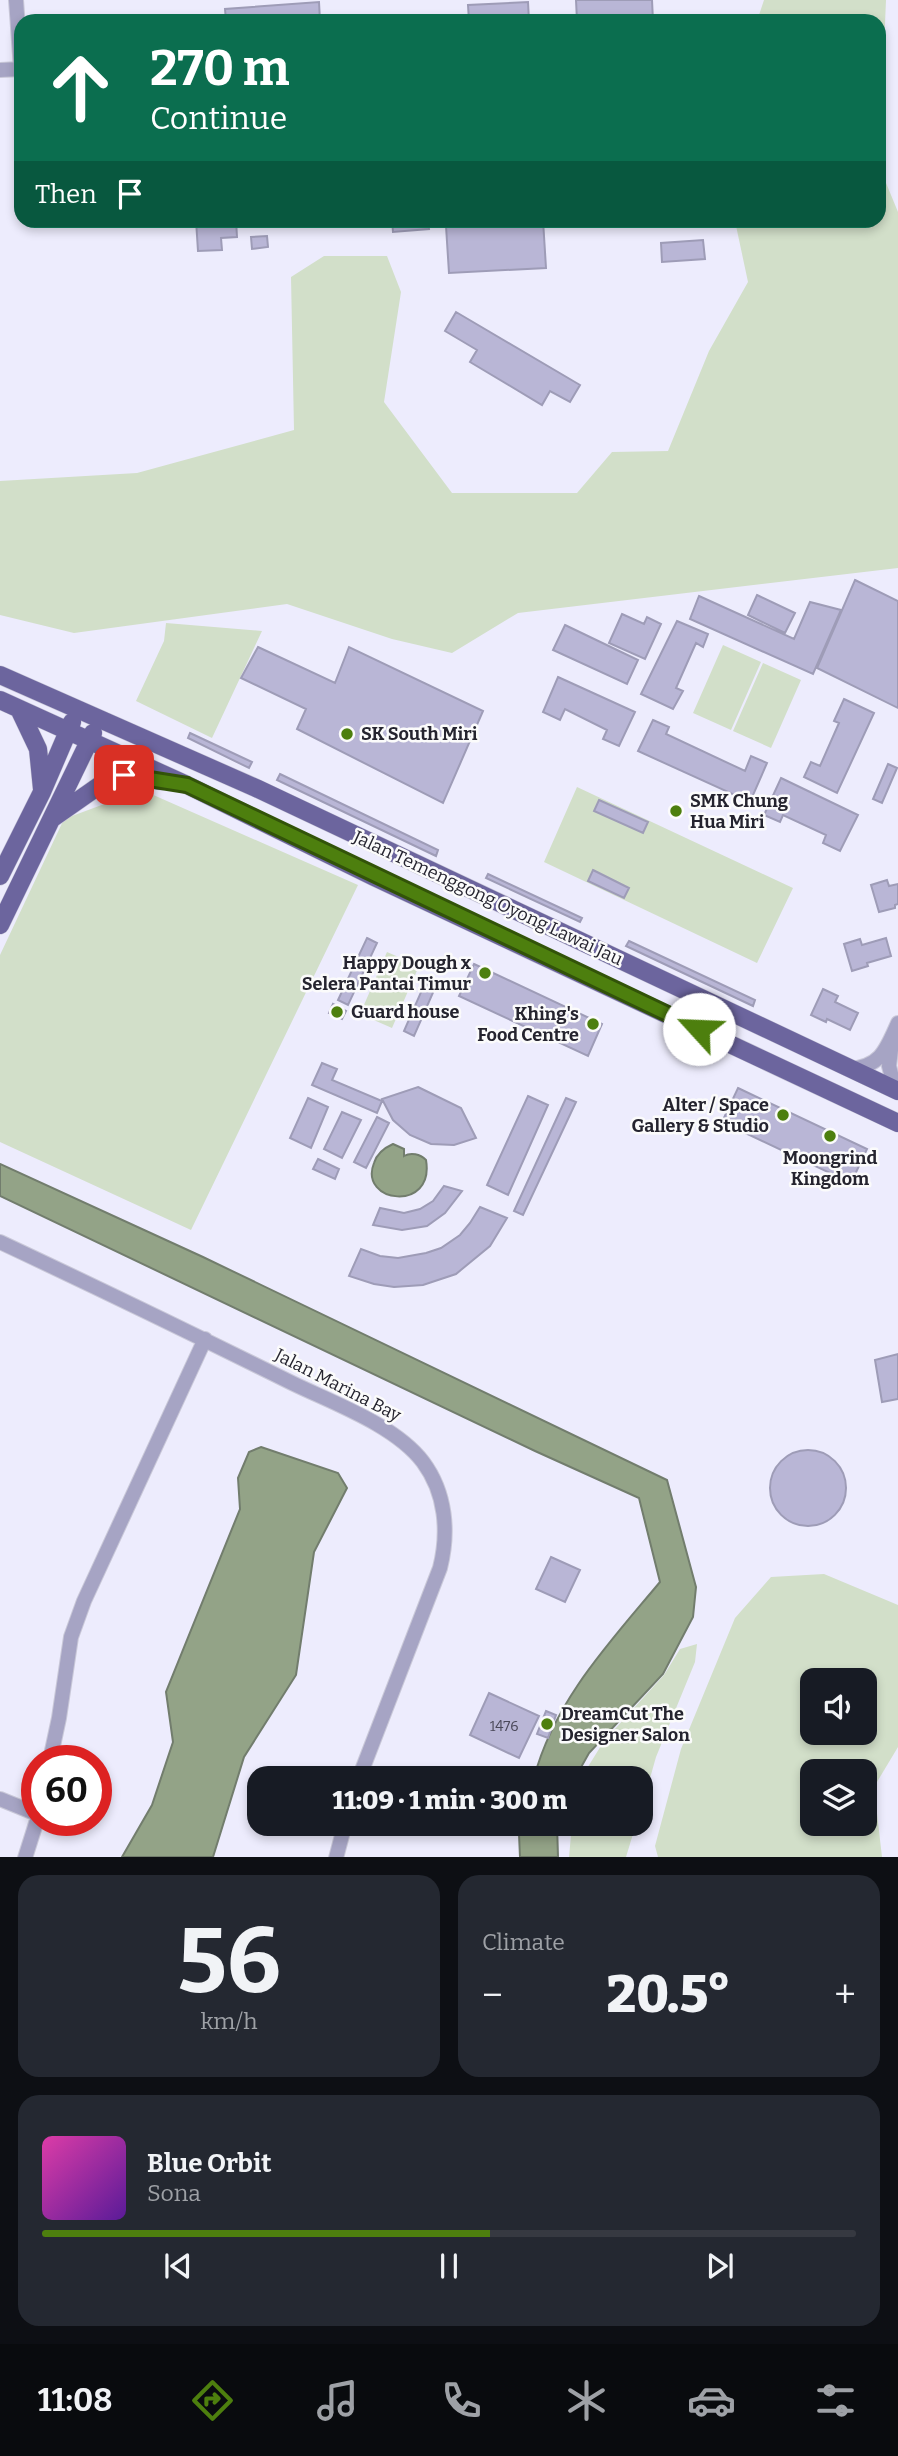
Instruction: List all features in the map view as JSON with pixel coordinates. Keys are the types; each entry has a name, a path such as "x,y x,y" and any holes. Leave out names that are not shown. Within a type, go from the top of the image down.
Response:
{"main road":[{"name":"Jalan Temenggong Oyong Lawai Jau","path":"0,675 256,788 896,1090"},
{"name":"Jalan Temenggong Oyong Lawai Jau","path":"0,700 187,785 374,877 898,1123"},
{"path":"19,709 38,749 42,792"},
{"path":"0,876 42,792 77,709"},
{"path":"0,925 100,720"},
{"path":"51,819 103,783 124,775 187,785"}],"street":[{"path":"850,1069 867,1067 874,1063 896,1029"},
{"path":"896,1029 889,1066 896,1090"},
{"name":"Jalan Marina Bay","path":"0,1242 205,1339 391,1432 423,1461 436,1486 446,1518 446,1544 440,1568 364,1766"},
{"path":"53,1745 71,1637 84,1601 205,1339"},
{"path":"0,1799 21,1808"},
{"path":"24,1857 31,1836"},
{"path":"336,1857 342,1836"}],"shaded area":[{"path":"764,0 886,0 885,14 759,14"},
{"path":"886,183 898,212 898,568 518,613 452,653 392,639 287,604 74,633 0,615 0,481 137,473 294,430 291,277 324,256 387,256 401,292 384,402 452,493 577,493 612,452 668,451 709,351 748,282 736,228 886,228"},
{"path":"166,623 262,631 212,738 136,701 164,641"},
{"path":"723,645 761,662 731,730 693,713"},
{"path":"763,663 801,680 771,748 733,731"},
{"path":"577,787 793,888 757,963 544,862"},
{"path":"142,790 358,885 191,1230 0,1142 0,955 64,819"},
{"path":"387,952 419,966 392,1028 360,1014"},
{"path":"393,1144 404,1149 404,1156 415,1154 426,1160 426,1177 419,1188 409,1195 386,1194 377,1187 372,1177 377,1156"},
{"path":"0,1164 203,1257 667,1480 696,1587 693,1617 663,1674 589,1753 582,1766 538,1766 555,1723 569,1698 603,1650 660,1582 639,1498 0,1196"},
{"path":"261,1447 338,1473 347,1488 314,1552 296,1675 244,1757 213,1857 122,1857 152,1805 173,1742 166,1692 240,1509 238,1478 249,1452"},
{"path":"824,1574 898,1605 898,1747 877,1782 877,1759 800,1759 800,1836 877,1836 877,1813 882,1857 658,1857 655,1846 681,1749 735,1618 771,1577"},
{"path":"697,1644 695,1662 653,1768 588,1766 604,1741 664,1675 680,1649"},
{"path":"519,1836 557,1836 558,1857 520,1857"},
{"path":"571,1836 632,1836 626,1857 569,1857"}],"building":[{"path":"576,0 652,0 653,14 577,14"},
{"path":"319,2 320,14 225,14 225,9"},
{"path":"528,2 529,14 469,14 468,5"},
{"path":"197,228 236,228 237,237 221,238 222,250 198,251"},
{"path":"393,228 429,229 393,232"},
{"path":"446,228 544,228 546,268 449,273"},
{"path":"267,236 268,247 252,249 251,237"},
{"path":"703,240 705,259 662,262 661,243"},
{"path":"456,312 580,385 570,402 550,391 542,405 470,362 477,350 445,331"},
{"path":"855,580 898,601 898,708 817,668"},
{"path":"757,595 795,613 785,633 748,615"},
{"path":"699,596 794,639 810,602 841,610 813,674 690,619"},
{"path":"622,614 644,624 647,617 661,624 645,659 609,643"},
{"path":"677,621 708,634 703,647 696,643 676,688 683,691 673,709 641,694"},
{"path":"565,625 638,660 627,684 553,650"},
{"path":"258,647 335,683 349,647 483,711 443,803 297,729 306,709 241,678"},
{"path":"558,677 635,712 619,746 603,739 607,730 565,709 560,720 543,712"},
{"path":"844,699 874,713 837,793 804,777 811,762 820,766 839,723 834,721"},
{"path":"653,720 669,727 666,734 745,771 751,756 767,763 750,802 638,751"},
{"path":"190,733 252,762 249,768 188,738"},
{"path":"888,764 897,768 882,803 873,799"},
{"path":"280,774 438,850 436,856 277,780"},
{"path":"781,778 858,815 840,851 823,843 826,835 783,815 780,822 764,815"},
{"path":"599,800 648,822 643,833 594,811"},
{"path":"593,870 629,888 624,898 588,881"},
{"path":"488,874 582,918 580,922 486,878"},
{"path":"887,880 889,886 898,884 898,904 895,908 879,912 871,885"},
{"path":"367,938 377,943 348,1005 338,1000"},
{"path":"886,938 891,956 852,971 844,944 860,939 862,945"},
{"path":"629,941 755,1000 753,1006 626,946"},
{"path":"474,964 602,1024 588,1056 459,996"},
{"path":"425,983 435,988 414,1036 404,1031"},
{"path":"823,989 838,996 835,1002 858,1013 850,1030 811,1015"},
{"name":"Guard house","path":"333,1004 346,1011 342,1019 329,1013"},
{"path":"322,1063 337,1069 332,1080 382,1101 377,1113 312,1085"},
{"path":"418,1087 461,1108 476,1138 454,1145 431,1144 410,1135 393,1120 382,1099"},
{"path":"738,1088 867,1149 851,1183 722,1122"},
{"path":"528,1096 548,1105 508,1195 487,1185"},
{"path":"308,1098 328,1107 311,1148 290,1138"},
{"path":"566,1098 576,1102 523,1215 514,1211"},
{"path":"342,1112 361,1120 342,1158 324,1149"},
{"path":"377,1117 389,1123 366,1168 354,1162"},
{"path":"318,1159 339,1169 335,1179 313,1169"},
{"path":"444,1186 462,1191 445,1213 427,1226 402,1230 373,1225 380,1208 404,1213 420,1209 433,1201"},
{"path":"480,1207 507,1218 490,1246 456,1274 423,1285 394,1287 349,1276 361,1249 380,1256 398,1258 441,1248 460,1235"},
{"path":"898,1354 898,1399 882,1402 875,1360"},
{"path":"808,1450 823,1453 835,1461 843,1473 846,1488 843,1503 835,1515 823,1523 808,1526 793,1523 781,1515 773,1503 770,1488 773,1473 781,1461 793,1453"},
{"path":"551,1557 580,1570 565,1602 536,1589"},
{"path":"489,1693 539,1716 519,1758 470,1735"},
{"name":"DreamCut The Designer Salon","path":"546,1711 556,1715 548,1738 537,1734"}],"place":[{"name":"SK South Miri","path":"347,734"},
{"name":"SMK Chung Hua Miri","path":"676,811"},
{"name":"Happy Dough x Selera Pantai Timur","path":"485,973"},
{"name":"Guard house","path":"337,1012"},
{"name":"Khing's Food Centre","path":"593,1024"},
{"name":"Alter / Space Gallery & Studio","path":"783,1115"},
{"name":"Moongrind Kingdom","path":"830,1136"},
{"name":"DreamCut The Designer Salon","path":"547,1724"}],"route":[{"path":"124,775 187,785 374,877 699,1029"}]}
